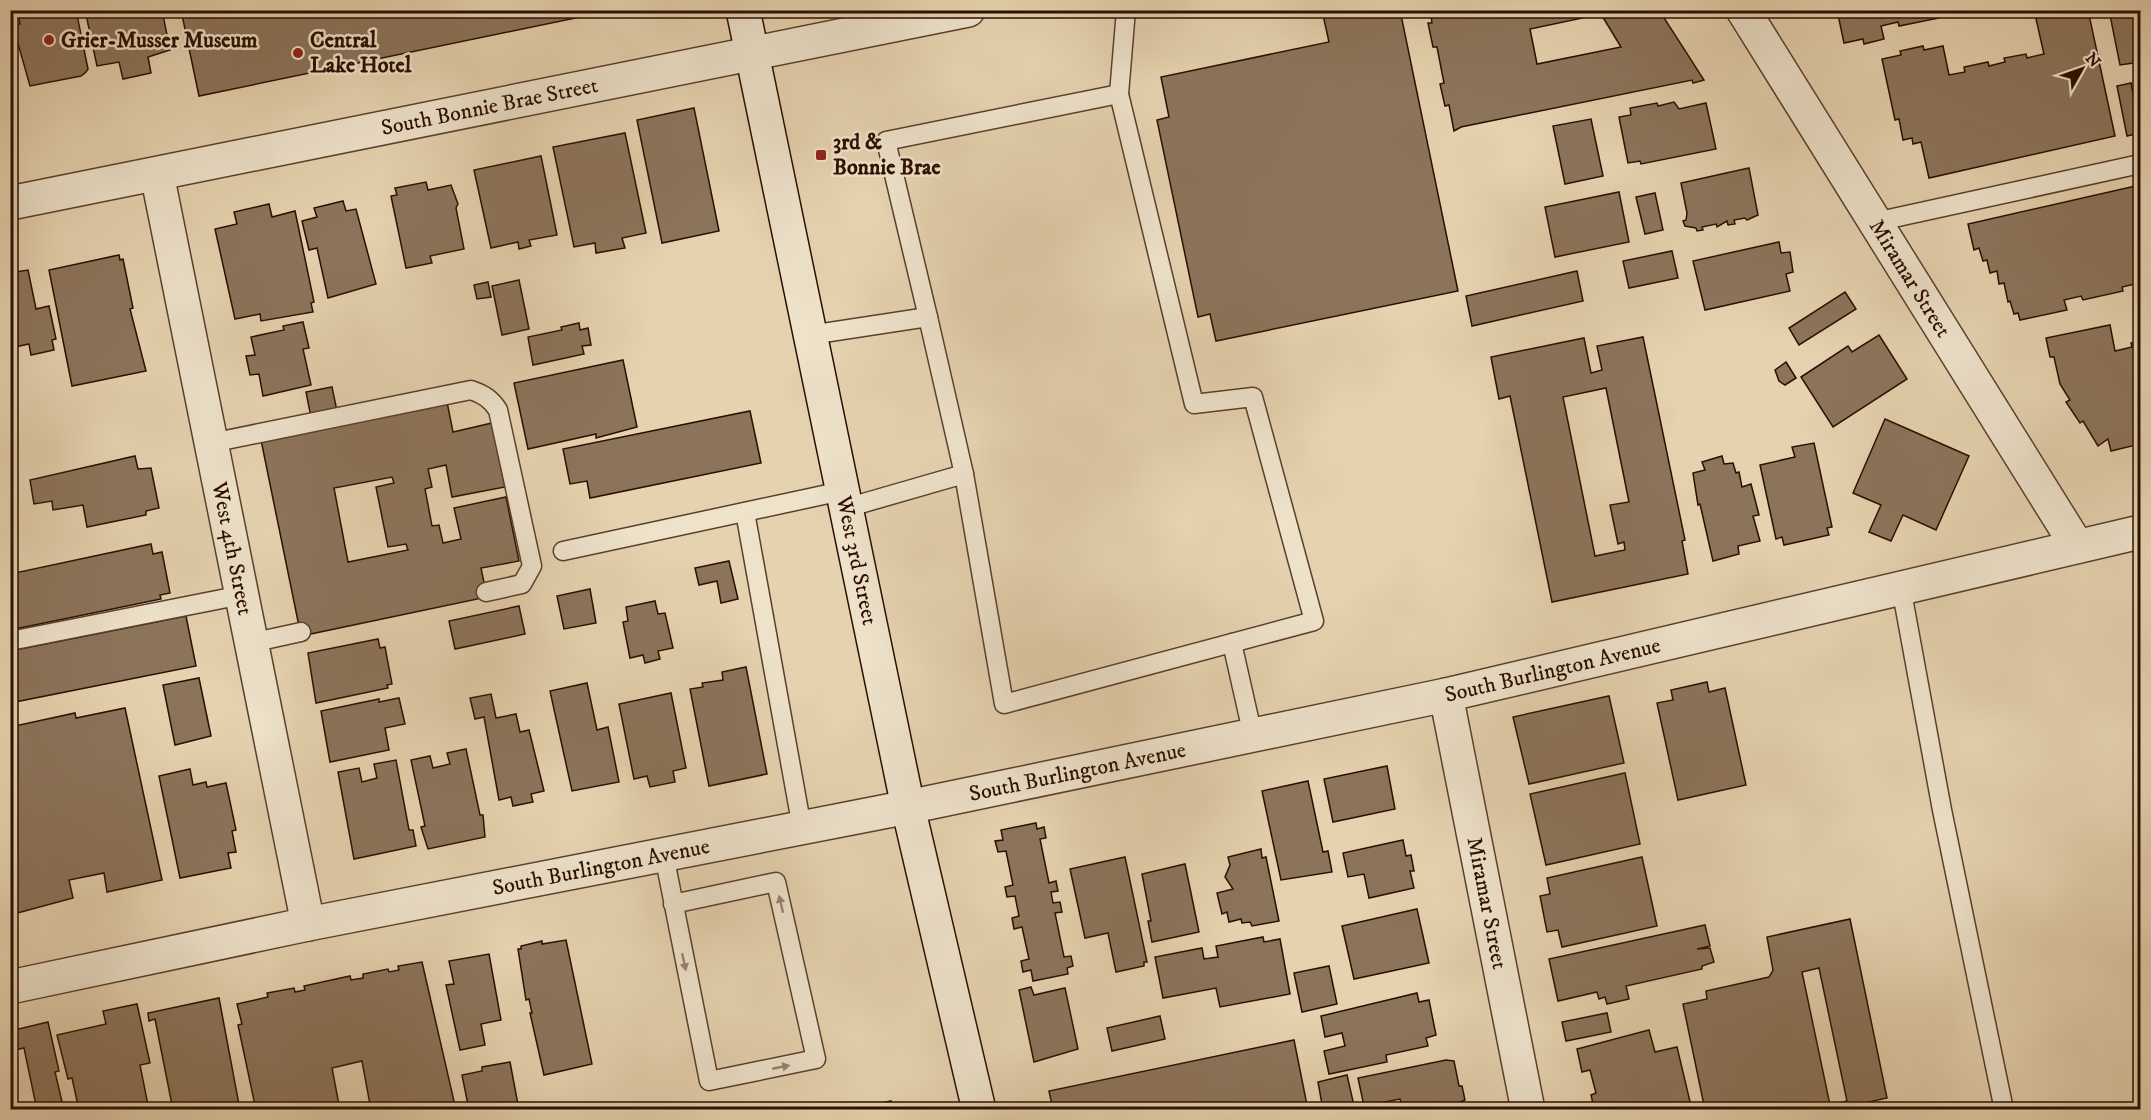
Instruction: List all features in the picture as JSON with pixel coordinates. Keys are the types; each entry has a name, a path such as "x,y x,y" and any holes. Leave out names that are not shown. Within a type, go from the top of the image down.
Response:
{"street":[{"name":"West 3rd Street","path":"743,10 908,807 979,1110"},
{"name":"South Bonnie Brae Street","path":"10,203 968,10"},
{"name":"Miramar Street","path":"1743,10 2077,546"},
{"name":"West 4th Street","path":"157,174 308,924"},
{"name":"South Burlington Avenue","path":"10,987 308,924 908,807 1446,695 2140,532"},
{"name":"Miramar Street","path":"1446,695 1528,1110"}],"lane":[{"path":"1119,94 886,141 964,474 1004,704 1314,621 1253,397 1194,404 1119,94 1126,10"},
{"path":"1875,222 2140,164"},
{"path":"810,335 928,317"},
{"path":"211,443 471,390 492,400 498,410 532,566 522,584 486,592"},
{"path":"563,551 745,512 844,500 964,474"},
{"path":"745,512 802,828"},
{"path":"1901,587 1942,810 2004,1110"},
{"path":"10,641 242,595"},
{"path":"251,643 301,632"},
{"path":"1232,643 1253,736"},
{"path":"664,855 673,904 709,1081 816,1059 776,882 673,904"}],"building":[{"name":"Grier-Musser Museum","path":"17,10 76,10 88,69 86,72 81,76 30,86 13,26 20,24"},
{"path":"85,10 162,10 170,50 148,57 151,73 123,79 119,62 97,66"},
{"name":"Central Lake Hotel","path":"181,10 614,10 199,96"},
{"path":"1343,10 1400,10 1458,291 1216,341 1210,314 1198,317 1157,120 1169,117 1161,77 1329,42 1323,15"},
{"path":"1430,10 1659,10 1704,80 1693,83 1692,80 1461,127 1454,131 1449,105 1445,106 1440,84 1444,83 1437,47 1433,47 1428,23 1432,23","holes":["1601,14 1621,47 1537,64 1530,29"]},
{"path":"1837,10 1956,10 1938,14 1939,18 1899,26 1898,22 1881,26 1884,39 1864,44 1863,39 1844,43"},
{"path":"2034,10 2088,10 2115,136 1929,178 1921,142 1913,144 1912,138 1903,140 1899,119 1895,120 1882,59 1901,55 1900,51 1923,46 1924,50 1943,46 1949,75 1965,72 1964,67 1988,62 1989,66 2005,62 2004,58 2026,54 2027,58 2044,54"},
{"path":"2109,10 2140,10 2140,62 2120,65"},
{"path":"2131,83 2134,98 2140,96 2140,133 2127,136 2117,86"},
{"path":"1674,102 1679,109 1706,103 1716,149 1641,164 1640,161 1628,163 1619,117 1631,115 1630,108 1657,103 1658,106"},
{"path":"694,108 719,231 662,243 637,120"},
{"path":"1591,119 1603,176 1565,184 1553,126"},
{"path":"625,133 646,233 622,238 625,248 596,253 595,243 574,247 553,147"},
{"path":"541,156 557,235 529,240 531,246 519,249 518,242 491,248 474,170"},
{"path":"1749,168 1758,215 1747,220 1745,218 1734,220 1735,224 1728,225 1727,221 1717,227 1716,224 1702,227 1703,230 1697,231 1696,228 1685,226 1683,221 1686,220 1687,213 1681,183"},
{"path":"426,182 428,190 451,185 458,204 456,208 464,249 430,256 432,263 406,268 391,196 397,195 395,188"},
{"path":"2140,185 2140,288 2139,283 2122,287 2123,291 2083,300 2081,296 2064,300 2067,310 2020,320 2018,313 2014,314 2010,301 2008,302 2004,283 1999,284 1997,271 1990,273 1987,260 1983,261 1979,248 1974,250 1968,224"},
{"path":"1619,192 1629,242 1555,257 1545,207"},
{"path":"1655,193 1663,230 1645,234 1636,197"},
{"path":"343,201 346,211 356,209 376,284 328,298 317,248 309,250 302,221 317,217 314,208"},
{"path":"269,204 272,217 295,211 314,302 311,303 313,312 261,321 260,314 235,319 215,229 237,224 234,212"},
{"path":"1779,242 1781,253 1790,252 1793,272 1786,274 1790,291 1705,310 1693,261"},
{"path":"1672,251 1678,278 1629,288 1623,261"},
{"path":"119,255 120,260 123,259 133,308 130,309 146,371 72,386 49,270"},
{"path":"28,270 36,309 49,306 56,339 52,340 54,350 31,355 29,344 10,348 10,273"},
{"path":"1577,271 1583,301 1472,326 1466,296"},
{"path":"519,280 529,329 502,335 492,286"},
{"path":"488,282 491,297 477,299 474,285"},
{"path":"1845,292 1856,309 1799,345 1789,328"},
{"path":"303,322 309,348 303,349 311,385 263,396 259,374 250,375 246,356 255,355 251,337 284,330 283,326"},
{"path":"579,323 580,330 588,328 591,345 582,346 584,354 533,365 528,337 562,330 561,327"},
{"path":"2110,325 2115,351 2132,347 2131,343 2140,341 2140,444 2111,451 2108,439 2098,446 2083,421 2080,423 2066,402 2070,400 2060,384 2054,357 2050,357 2046,338"},
{"path":"1879,335 1907,379 1833,427 1801,377 1848,346 1852,352"},
{"path":"1643,337 1685,540 1682,541 1688,574 1552,602 1510,396 1499,399 1491,357 1584,338 1591,373 1602,370 1597,346","holes":["1606,388 1629,502 1610,505 1618,544 1624,542 1625,550 1595,556 1563,397"]},
{"path":"623,360 637,427 596,438 596,434 528,449 514,383"},
{"path":"1786,362 1796,378 1785,385 1779,381 1775,370"},
{"path":"332,387 337,411 311,417 306,392"},
{"path":"447,402 453,432 492,423 505,487 452,497 446,465 428,469 432,487 425,489 432,526 439,525 443,543 461,539 454,508 506,497 519,561 481,568 487,597 301,636 261,440","holes":["392,477 394,483 376,487 388,547 406,544 408,550 348,562 334,488"]},
{"path":"750,411 761,463 590,498 587,481 570,484 563,449"},
{"path":"1885,419 1969,456 1936,530 1903,515 1891,541 1869,532 1881,505 1853,493"},
{"path":"1814,443 1832,527 1827,528 1829,535 1784,545 1782,537 1776,539 1760,465 1795,457 1792,447"},
{"path":"135,456 138,469 151,468 159,508 146,511 146,515 87,527 83,505 53,510 52,501 34,504 30,480"},
{"path":"1722,456 1724,464 1733,463 1736,473 1739,472 1742,487 1751,484 1759,515 1753,516 1760,541 1738,546 1739,554 1713,561 1700,504 1698,505 1693,473 1705,470 1702,462"},
{"path":"151,544 153,554 162,552 170,593 160,595 161,599 10,630 10,574"},
{"path":"729,561 738,599 721,603 717,581 699,585 695,568"},
{"path":"590,589 596,623 564,629 557,596"},
{"path":"655,601 658,614 665,613 673,648 658,651 660,659 645,663 643,655 630,658 623,622 628,621 626,607"},
{"path":"519,606 525,634 455,649 449,621"},
{"path":"186,616 196,666 10,703 10,651"},
{"path":"378,639 380,648 385,647 392,684 387,685 388,688 316,703 308,653"},
{"path":"746,667 767,774 709,786 690,689 703,687 702,683 723,680 722,672"},
{"path":"199,678 211,736 175,745 163,685"},
{"path":"1707,682 1709,692 1725,688 1746,785 1678,800 1657,703 1673,700 1671,690"},
{"path":"587,683 597,730 608,727 619,782 572,791 550,691"},
{"path":"671,693 686,768 673,771 675,782 650,787 647,776 634,779 619,704"},
{"path":"491,694 496,718 516,714 520,732 529,730 544,791 531,794 533,802 513,806 511,797 499,800 484,717 475,719 470,698"},
{"path":"1609,696 1624,763 1529,784 1513,717"},
{"path":"399,698 405,724 385,728 389,750 330,762 321,711 379,699 379,702"},
{"path":"125,708 162,880 107,892 104,873 69,880 73,898 10,915 10,727 75,713 76,718"},
{"path":"466,749 480,815 483,815 485,837 428,849 421,827 425,826 411,760 430,756 433,768 450,764 447,753"},
{"path":"396,760 409,830 413,830 416,846 354,859 338,772 359,768 362,782 377,778 374,764"},
{"path":"1387,766 1395,809 1333,822 1324,779"},
{"path":"190,769 193,785 206,782 207,787 226,783 236,830 232,831 236,852 228,853 231,868 180,878 159,776"},
{"path":"1625,773 1640,844 1546,865 1530,794"},
{"path":"1308,781 1323,852 1328,851 1332,872 1281,880 1262,791"},
{"path":"1036,823 1037,829 1044,827 1046,838 1040,839 1049,883 1056,881 1058,891 1051,892 1053,903 1060,902 1062,912 1055,913 1064,957 1071,956 1073,966 1067,968 1068,974 1033,981 1031,970 1023,972 1021,961 1029,959 1022,927 1014,929 1012,918 1019,916 1015,896 1007,897 1005,887 1013,885 1006,851 998,852 995,841 1003,840 1001,830"},
{"path":"1403,840 1406,856 1411,855 1414,871 1410,871 1414,888 1369,898 1364,874 1348,877 1343,853"},
{"path":"1261,849 1262,858 1266,857 1279,921 1252,926 1250,922 1242,923 1241,919 1229,922 1227,912 1222,914 1217,893 1233,889 1225,877 1230,865 1228,857"},
{"path":"1125,857 1147,962 1144,962 1144,966 1116,972 1108,933 1085,938 1070,869"},
{"path":"1642,857 1657,926 1562,947 1558,930 1547,932 1540,896 1550,894 1547,878"},
{"path":"1185,864 1199,932 1152,942 1148,921 1151,921 1142,874"},
{"path":"1417,909 1429,963 1354,979 1342,926"},
{"path":"1850,919 1887,1098 1855,1105 1855,1108 1847,1110 1705,1110 1683,1004 1707,999 1706,991 1769,977 1773,970 1767,937","holes":["1819,968 1847,1101 1830,1105 1802,972"]},
{"path":"1705,925 1710,946 1697,949 1710,948 1714,962 1702,966 1702,969 1626,986 1629,999 1607,1004 1605,997 1599,999 1597,992 1558,1001 1549,959"},
{"path":"1263,937 1264,942 1280,939 1290,994 1220,1007 1216,988 1163,998 1155,957 1202,948 1204,959 1218,957 1216,946"},
{"path":"566,940 592,1064 544,1075 529,999 526,1000 518,949 521,949 521,946 542,941 542,944"},
{"path":"489,954 501,1020 481,1024 485,1045 460,1050 446,985 454,984 449,961"},
{"path":"422,962 456,1110 371,1110 362,1061 332,1068 340,1110 256,1110 238,1025 242,1024 237,1004 268,997 267,993 294,988 295,992 305,990 304,986 350,976 351,980 363,978 363,974 388,969 389,972 399,970 398,966"},
{"path":"1329,966 1337,1004 1302,1012 1294,973"},
{"path":"1031,987 1034,995 1065,988 1078,1049 1034,1062 1019,990"},
{"path":"1417,993 1419,1002 1429,1000 1436,1035 1426,1038 1428,1046 1386,1055 1387,1062 1329,1074 1324,1051 1345,1046 1342,1033 1325,1037 1321,1016"},
{"path":"219,998 240,1110 173,1110 155,1019 149,1021 148,1013"},
{"path":"137,1004 150,1063 140,1065 149,1110 79,1110 72,1078 68,1079 57,1035 106,1024 103,1011"},
{"path":"1607,1013 1611,1032 1566,1041 1562,1022"},
{"path":"1160,1016 1165,1039 1112,1051 1107,1028"},
{"path":"48,1022 59,1071 55,1072 64,1110 37,1110 24,1048 10,1051 10,1031"},
{"path":"1649,1030 1655,1052 1677,1047 1692,1110 1594,1108 1591,1095 1596,1093 1590,1070 1582,1072 1577,1049"},
{"path":"1294,1040 1308,1110 1053,1110 1049,1091"},
{"path":"1446,1060 1454,1061 1459,1086 1462,1086 1465,1100 1460,1102 1461,1110 1403,1110 1400,1099 1364,1106 1358,1078"},
{"path":"510,1062 519,1110 469,1110 462,1075 482,1071 482,1067"},
{"path":"1347,1075 1355,1110 1323,1110 1318,1082"},
{"path":"891,1101 892,1110 849,1110"}],"place":[{"name":"Grier-Musser Museum","path":"49,40"},
{"name":"Central Lake Hotel","path":"298,53"},
{"name":"3rd & Bonnie Brae","path":"821,155"}]}
